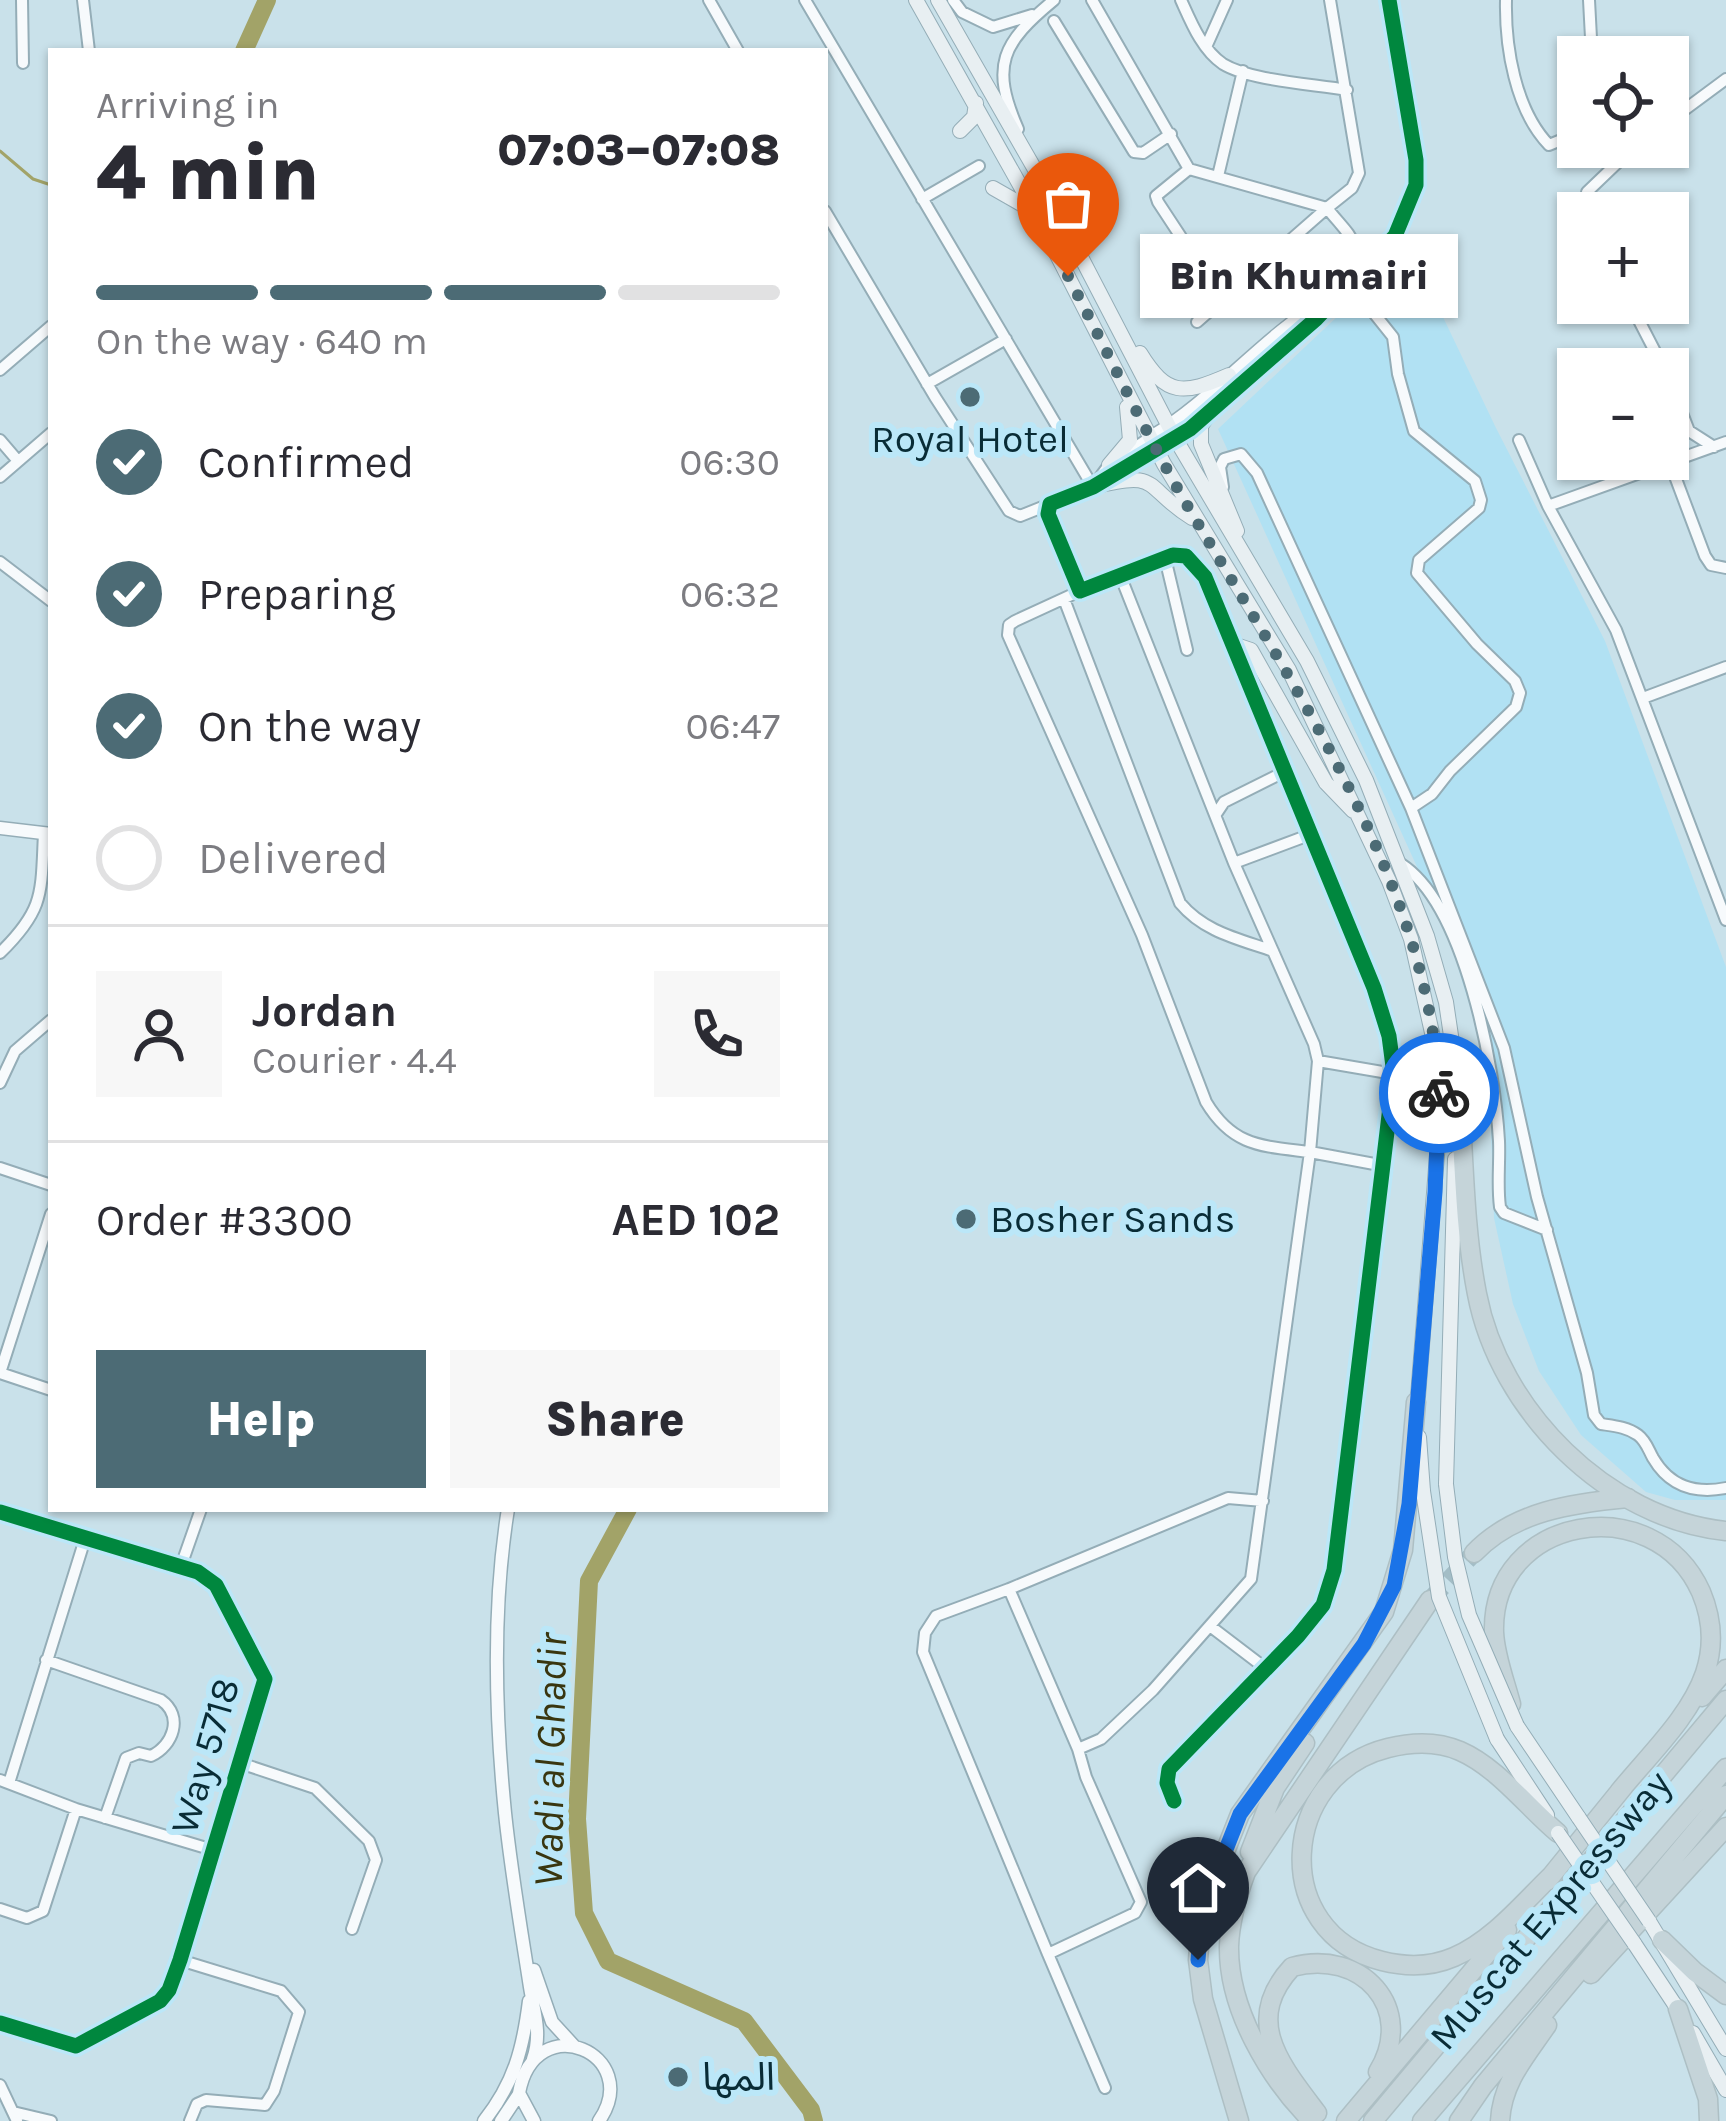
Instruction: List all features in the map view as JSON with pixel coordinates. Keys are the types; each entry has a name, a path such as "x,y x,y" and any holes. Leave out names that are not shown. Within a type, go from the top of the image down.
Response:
{"highway":[{"path":"1458,1075 1477,1296 1514,1385 1550,1435 1582,1467 1628,1498 1684,1522 1726,1531"},
{"path":"1239,2121 1202,2000 1198,1960 1202,1910 1240,1814 1384,1612 1402,1550 1416,1402"},
{"path":"1474,1553 1505,1528 1538,1514 1584,1502 1628,1498"},
{"path":"1347,2120 1693,1699 1710,1653 1710,1622 1690,1572 1667,1548 1623,1527 1596,1526 1546,1541 1520,1562 1503,1591 1494,1630 1517,1726"},
{"path":"1319,2120 1291,2100 1244,2017 1229,1948 1233,1915 1275,1788 1388,1614 1404,1566 1402,1550"},
{"path":"1246,1873 1430,1600"},
{"path":"1619,1792 1726,1669"},
{"name":"Muscat Expressway","path":"1373,2121 1726,1700"},
{"path":"1552,1875 1475,1945 1435,1964 1410,1965 1370,1958 1338,1940 1308,1897 1300,1858 1306,1822 1332,1780 1369,1754 1415,1743 1457,1749 1479,1761 1558,1833"},
{"name":"Muscat Expressway","path":"1422,2121 1726,1768"},
{"path":"1463,2118 1726,1795"},
{"path":"1670,1886 1695,1847 1726,1814"},
{"path":"1463,2118 1726,1827"},
{"path":"1662,1940 1726,1995"},
{"path":"1319,2120 1273,2050 1268,2012 1274,1989 1292,1966 1329,1961 1357,1970 1380,1996 1391,2035 1384,2062 1347,2120"},
{"path":"1678,2008 1708,2099 1709,2121"},
{"path":"1500,2121 1512,2075 1558,2011"}],"main road":[{"path":"916,0 1035,212 1200,527 1288,670 1359,815 1412,939 1437,1054 1440,1117 1416,1402 1439,1597 1497,1739 1678,2008 1726,2090"},
{"path":"938,0 1040,180 1172,432 1307,661 1401,864 1446,1002 1458,1075 1446,1484 1455,1557 1469,1615 1517,1726 1662,1940 1726,2049"},
{"path":"960,131 974,117 976,103"},
{"path":"993,188 1035,212"},
{"path":"1097,286 1158,380 1171,388 1190,389 1228,375"},
{"path":"1109,465 1123,453 1132,430 1116,383 1116,368"},
{"path":"1209,414 1199,435 1258,580"},
{"path":"1093,487 1127,478 1148,481 1200,527"},
{"path":"1233,644 1251,650 1326,783 1359,815"}],"street":[{"path":"22,0 23,63"},
{"path":"83,0 89,48"},
{"path":"709,0 736,48"},
{"path":"805,0 827,48"},
{"path":"953,0 962,12 993,27 1041,11"},
{"path":"1040,180 1001,78 1011,40 1054,0"},
{"path":"1092,0 1189,169 1327,208 1358,248 1345,286 1228,375 1172,432"},
{"path":"1181,0 1206,47 1224,64 1347,90"},
{"path":"1206,47 1227,0"},
{"path":"1197,322 1352,188 1359,173 1330,0"},
{"path":"828,216 927,384 1009,511 1020,516 1093,487 1154,443 1209,414 1287,346 1395,236 1417,185 1396,60 1393,0"},
{"path":"1506,0 1514,72 1539,134 1549,145 1557,142"},
{"path":"1589,0 1591,36"},
{"path":"1054,21 1134,152 1143,153 1171,134"},
{"path":"831,56 1093,487"},
{"path":"1218,176 1243,71"},
{"path":"1689,106 1726,79"},
{"path":"922,199 979,166"},
{"path":"1587,192 1612,168"},
{"path":"1189,169 1156,196 1223,301"},
{"path":"1345,286 1393,337 1414,431 1479,490 1479,508 1419,560 1417,573 1515,681 1520,693 1516,707 1432,794 1411,808"},
{"path":"0,370 48,329"},
{"path":"927,384 1006,339"},
{"path":"1689,431 1720,445"},
{"path":"0,477 48,436"},
{"path":"0,440 18,461"},
{"path":"1519,440 1548,506 1616,630 1726,920"},
{"path":"1093,487 1109,465 1154,443"},
{"path":"1689,456 1720,445"},
{"path":"1225,502 1220,467 1233,453 1241,454 1257,473 1411,808 1504,1048 1594,1415 1601,1424 1643,1438 1674,1484 1702,1492 1726,1488"},
{"path":"1548,506 1622,480"},
{"path":"1676,480 1705,556 1712,565 1726,568"},
{"path":"1050,504 1050,521 1080,591"},
{"path":"1174,1801 1167,1784 1169,1769 1268,1671 1323,1606 1334,1570 1385,1166 1394,1074 1389,1036 1374,988 1233,644 1204,577 1186,556 1165,558 1120,575 1009,625 1008,635 1142,935 1218,1123 1236,1137 1261,1146 1385,1166"},
{"path":"1165,558 1187,650"},
{"path":"0,562 48,599"},
{"path":"1078,1749 1101,1739 1251,1579 1310,1152 1318,1061 1120,575"},
{"path":"1064,599 1180,903 1193,919 1212,930 1274,951"},
{"path":"1643,698 1726,667"},
{"path":"1219,823 1216,812 1223,802 1284,772"},
{"path":"0,828 48,834 41,896 30,923 0,952"},
{"path":"1234,863 1309,835"},
{"path":"1401,864 1430,890 1468,979 1490,1055 1500,1207 1546,1230"},
{"path":"0,1083 15,1051 48,1023"},
{"path":"1318,1061 1394,1074"},
{"path":"0,1168 48,1184"},
{"path":"1517,1217 1537,1197"},
{"path":"45,1256 0,1373 48,1389"},
{"path":"1105,2088 922,1652 925,1633 936,1616 1228,1498 1263,1501"},
{"name":"Way 5718","path":"0,1512 198,1572 216,1586 263,1671 263,1692 169,1990 160,2002 86,2043 64,2044 0,2023"},
{"path":"181,1566 201,1512"},
{"path":"507,1512 497,1674 499,1743 505,1816 538,2032 533,2059"},
{"path":"85,1539 5,1782 76,1809 213,1850"},
{"path":"1009,1589 1141,1902 1135,1913 1048,1954"},
{"path":"1210,1626 1268,1671"},
{"path":"46,1660 161,1700 172,1712 174,1727 167,1746 151,1756 131,1755 122,1765 105,1818"},
{"path":"240,1763 315,1789 368,1841 376,1860 352,1929"},
{"path":"0,1909 27,1918 43,1911 76,1809"},
{"path":"525,1946 552,2022 574,2046"},
{"path":"180,1960 281,1991 299,2012 269,2101 261,2106 206,2100 197,2104 190,2121"},
{"path":"484,2121 518,2066 530,1988"},
{"path":"501,2121 533,2059 547,2049 574,2046 591,2052 607,2072 610,2097 599,2121"},
{"path":"0,2085 15,2116 51,2121"},
{"path":"519,2093 534,2121"}],"shaded area":[{"path":"1410,248 1605,641 1726,967 1726,1500 1675,1500 1646,1492 1581,1435 1539,1371 1513,1304 1494,1218 1489,1069 1448,935 1218,429"}],"waterway":[{"name":"Wadi al Ghadir","path":"245,48 267,0"},
{"name":"Wadi al Ghadir","path":"0,151 33,179 48,184"},
{"name":"Wadi al Ghadir","path":"626,1512 589,1581 577,1819 584,1913 608,1961 744,2021 811,2110 814,2121"}],"tunnel":[{"path":"1430,1600 1474,1553"}],"cycle path":[{"path":"1174,1801 1167,1783 1169,1769 1298,1636 1323,1605 1334,1570 1394,1074 1389,1036 1374,988 1205,577 1186,556 1173,555 1080,591 1048,514 1050,504 1093,487 1190,429 1316,319 1395,236 1416,185 1416,160 1389,0"},
{"path":"0,1512 198,1572 216,1585 265,1679 169,1990 160,2001 76,2046 0,2023"}],"way so far":[{"path":"1068,276 1164,464 1288,670 1389,881 1412,939 1426,995 1439,1093"}],"place":[{"name":"Bin Khumairi","path":"1068,276"},
{"name":"Royal Hotel","path":"970,397"},
{"name":"Bosher Sands","path":"966,1219"},
{"name":"المها","path":"678,2077"}],"route":[{"path":"1198,1960 1202,1910 1240,1814 1364,1644 1394,1586 1409,1504 1439,1093"}]}
